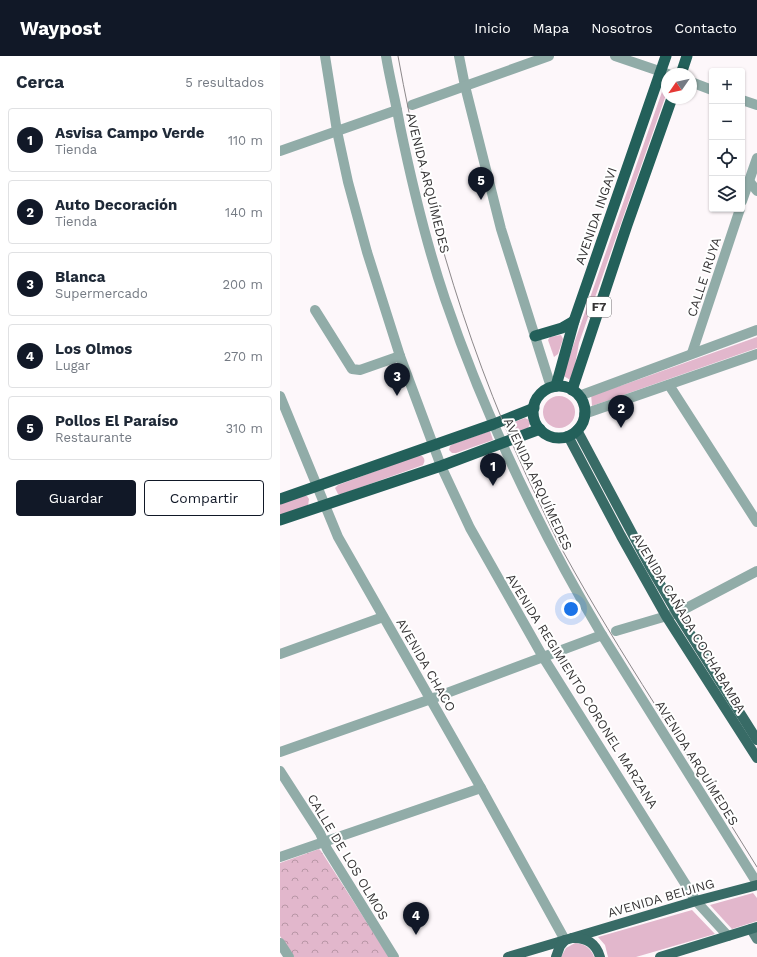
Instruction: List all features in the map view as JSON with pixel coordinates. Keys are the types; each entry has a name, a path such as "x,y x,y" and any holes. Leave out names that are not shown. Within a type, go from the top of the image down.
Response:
{"highway":[{"name":"AVENIDA INGAVI","path":"665,68 666,56"},
{"path":"683,68 687,56"},
{"name":"AVENIDA INGAVI","path":"554,387 574,321 661,81"},
{"name":"F7","path":"576,393 627,224 670,104"},
{"path":"535,336 562,328 574,321"},
{"path":"554,387 564,387 576,393 584,406 584,414 582,423 572,433 561,437 552,437 540,429 534,420 534,408 539,396 545,390 554,387"},
{"path":"280,499 494,424 534,408"},
{"path":"280,520 441,466 540,429"}],"main road":[{"name":"AVENIDA CAÑADA COCHABAMBA","path":"572,433 623,518 677,613 757,740"},
{"name":"AVENIDA CAÑADA COCHABAMBA","path":"572,433 621,536 666,616 757,758"},
{"name":"AVENIDA BEIJING","path":"508,957 757,884"},
{"path":"660,957 754,928 757,939"},
{"path":"556,957 560,946 568,939 579,937 593,943 598,949 600,957"}],"street":[{"name":"AVENIDA REGIMIENTO CORONEL MARZANA","path":"325,56 337,131 348,182 367,252 400,356 441,466 470,528 543,657 696,901 728,936"},
{"name":"AVENIDA ARQUÍMEDES","path":"386,56 408,166 426,237 445,298 465,353 521,485 577,593 757,884"},
{"path":"459,56 465,86 502,229 535,336 554,387"},
{"path":"412,104 549,56"},
{"path":"615,56 661,72"},
{"path":"697,84 709,89"},
{"path":"745,101 757,105"},
{"path":"280,151 397,110"},
{"path":"745,192 757,158"},
{"path":"749,181 757,191"},
{"name":"CALLE IRUYA","path":"692,353 739,212"},
{"path":"315,310 352,369 360,370 400,356"},
{"path":"576,393 757,330"},
{"path":"584,414 757,354"},
{"path":"669,385 757,522"},
{"name":"AVENIDA CHACO","path":"280,396 338,536 568,939"},
{"path":"616,631 677,613 757,571"},
{"path":"280,654 383,617"},
{"path":"280,752 431,699 602,635"},
{"name":"CALLE DE LOS OLMOS","path":"280,771 320,833 323,842 394,957"},
{"path":"280,857 481,788"},
{"path":"280,943 289,957"}],"green space":[{"path":"661,95 661,104 663,104 579,343 572,381 562,375"},
{"path":"561,335 563,339 558,354 554,357 548,340 550,337"},
{"path":"757,337 757,348 592,406 591,394 623,385"},
{"path":"556,396 562,396 571,400 575,412 571,424 562,428 556,428 547,424 543,415 543,409 547,400"},
{"path":"525,418 529,420 530,424 528,428 510,434 506,425"},
{"path":"490,431 493,440 456,453 452,453 449,450 450,446 453,444"},
{"path":"419,455 424,459 423,465 342,494 338,494 335,488 338,485"},
{"path":"307,496 309,499 308,506 280,515 280,504"},
{"path":"319,849 389,957 294,957 280,936 280,863"},
{"path":"753,893 757,898 757,921 732,929 710,905"},
{"path":"692,910 715,934 636,957 608,957 605,945 598,937"},
{"path":"575,943 582,944 587,947 594,957 561,957 566,948"}],"tram line":[{"path":"398,56 422,172 437,229 472,341 515,451 558,541 608,629 757,867"}],"place":[{"name":"Pollos El Paraíso","path":"481,200"},
{"name":"Blanca","path":"397,396"},
{"name":"Auto Decoración","path":"621,428"},
{"name":"Asvisa Campo Verde","path":"493,486"},
{"name":"Los Olmos","path":"416,935"}]}
